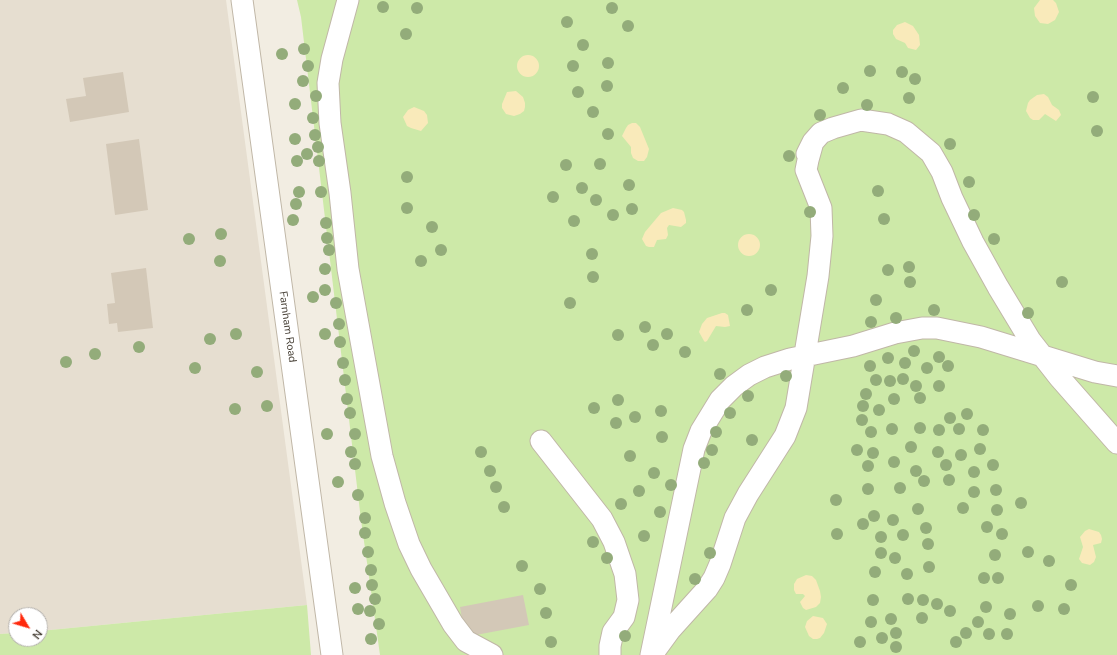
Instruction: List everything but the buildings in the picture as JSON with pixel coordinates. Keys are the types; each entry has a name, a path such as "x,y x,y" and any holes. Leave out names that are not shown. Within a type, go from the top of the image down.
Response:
{"street":[{"name":"Farnham Road","path":"242,0 332,655"},
{"path":"348,0 332,59 328,83 328,100 348,269 382,456 395,503 409,544 421,569 453,624 466,641 492,655"},
{"path":"796,176 813,142 821,133 833,128 861,120 876,121 888,124 906,132 931,153 942,172 952,198 973,242 998,287 1042,356 1117,443"},
{"path":"651,655 670,630 707,589 714,578 738,513 792,422 796,408 818,276 822,236 821,208 806,170 813,142"},
{"path":"651,655 694,449 701,431 720,400 734,386 749,375 771,365 790,359 860,344 922,328 936,328 981,337 1095,372 1117,376"},
{"path":"541,441 602,519 614,542 624,574 628,600 624,617 613,632 610,655"}],"shaded area":[{"path":"0,0 226,0 307,605 48,630 48,607 8,607 8,634 0,634"}],"green space":[{"path":"297,0 1117,0 1117,655 380,655 361,520 301,17"},
{"path":"307,605 311,655 0,655 0,634 8,634 8,647 48,647 48,630"}],"sand":[{"path":"1040,0 1053,0 1056,3 1059,12 1055,20 1048,24 1040,23 1035,16 1034,8"},
{"path":"905,22 913,26 919,35 920,45 916,50 908,48 905,43 896,39 893,34 893,30 897,25"},
{"path":"528,55 536,58 539,66 536,74 528,77 520,74 517,66 520,58"},
{"path":"516,91 523,97 525,103 524,111 514,116 506,114 502,108 502,104 507,92"},
{"path":"1044,94 1048,97 1052,105 1059,110 1061,115 1056,121 1045,114 1039,120 1033,120 1026,111 1030,100 1037,95"},
{"path":"414,107 424,111 427,115 428,123 421,131 407,126 403,117 408,110"},
{"path":"636,123 640,127 649,149 647,157 644,161 638,161 633,158 631,147 622,136 628,125"},
{"path":"673,208 684,212 686,223 681,227 669,225 667,228 668,235 666,239 657,240 654,247 646,246 642,239 645,232 661,213"},
{"path":"749,234 753,235 759,241 759,249 753,255 749,256 745,255 739,249 738,245 739,241 745,235"},
{"path":"722,313 728,315 730,326 716,326 705,342 699,332 702,324 707,318"},
{"path":"1089,529 1099,532 1102,539 1101,543 1093,545 1096,557 1094,562 1090,565 1082,563 1079,559 1083,547 1080,537"},
{"path":"806,575 812,576 816,580 821,597 820,603 816,607 806,610 800,602 805,596 803,594 796,594 794,584 797,579"},
{"path":"813,616 823,618 827,624 824,633 817,639 813,639 809,636 805,627 807,621"}]}
